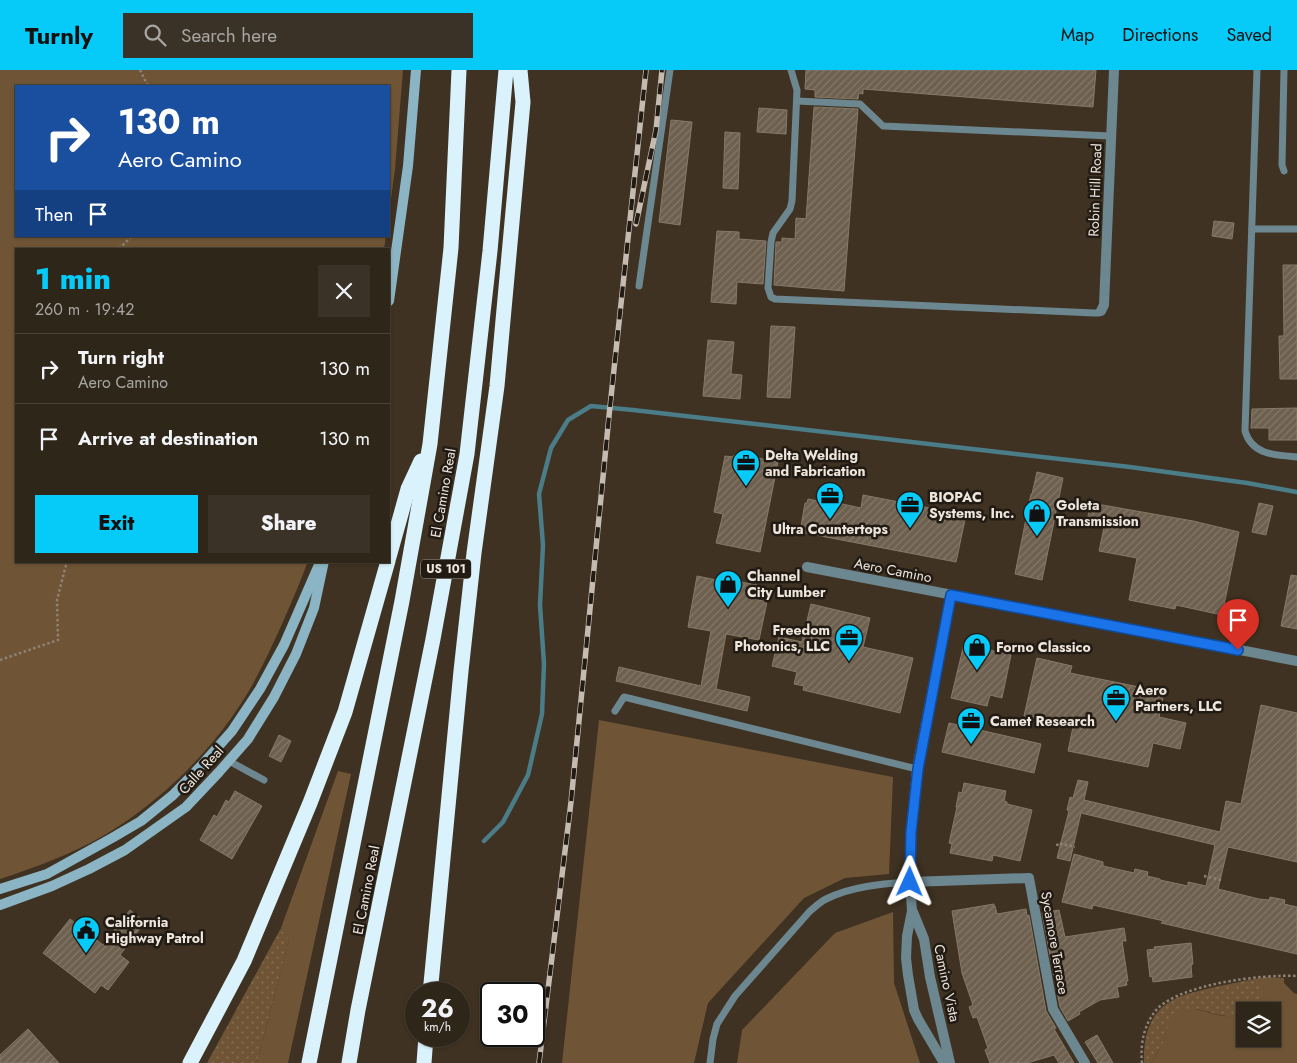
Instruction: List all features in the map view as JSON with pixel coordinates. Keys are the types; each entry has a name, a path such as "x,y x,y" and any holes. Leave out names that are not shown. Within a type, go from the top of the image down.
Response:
{"highway":[{"name":"El Camino Real","path":"309,1063 402,602 430,444 451,248 459,70"},
{"name":"El Camino Real","path":"349,1063 433,640 467,454 490,251 506,70"},
{"path":"431,982 461,671 497,386 523,102 520,70"},
{"path":"390,553 408,489 430,444"},
{"path":"190,1063 244,961 310,804 345,712 387,563"},
{"path":"424,1063 425,1047"}],"main road":[{"path":"390,294 408,166 416,70"},
{"name":"Calle Real","path":"0,889 47,874 141,821 173,795 232,731 260,689 284,645 321,563"},
{"name":"Calle Real","path":"0,905 52,886 89,869 125,850 186,807 248,739 274,697 296,654 314,608 322,563"}],"street":[{"name":"Robin Hill Road","path":"1101,311 1104,305 1114,70"},
{"name":"Aero Camino","path":"807,567 1297,661"},
{"name":"Camino Vista","path":"944,1063 914,1010 906,958 907,936 912,911 910,882 911,832 918,769 951,595"},
{"name":"Sycamore Terrace","path":"910,882 1029,878 1053,1008 1085,1063"},
{"name":"Camino Vista","path":"912,911 924,939 930,977 950,1063"}],"lane":[{"path":"639,286 670,70"},
{"path":"791,70 796,86 797,100 792,202 790,209 770,242 768,288 771,297 775,299 1094,314 1101,311"},
{"path":"1257,70 1245,430 1247,438 1258,449 1269,454 1297,457"},
{"path":"1284,70 1282,165 1284,171"},
{"path":"797,100 860,104 883,126 1111,136"},
{"path":"1252,230 1297,229"},
{"path":"615,712 624,697 918,769"},
{"path":"229,761 264,780"},
{"path":"710,1063 717,1024 735,996 810,910 824,900 839,893 863,887 910,882"}],"path":[{"path":"140,70 148,85"},
{"path":"120,248 131,237"},
{"path":"0,660 58,640 57,600 67,563"},
{"path":"1057,846 1058,843 1075,847"},
{"path":"1204,876 1221,880"},
{"path":"1142,1063 1142,1041 1150,1018 1164,1003 1172,998 1205,987 1237,980 1270,976 1297,976"}],"shaded area":[{"path":"0,70 403,70 390,206 390,85 15,85 15,237 386,237 384,248 15,248 15,563 307,563 282,624 250,689 221,731 188,770 149,804 108,833 55,859 0,879"},
{"path":"599,720 893,777 889,874 845,878 804,898 708,1003 694,1063 562,1063"},
{"path":"338,771 351,774 288,1063 257,1063 289,940 281,928"},
{"path":"893,912 894,983 920,1063 737,1063 742,1030 835,933"},
{"path":"281,928 289,940 257,1063 207,1063"},
{"path":"1260,978 1284,978 1284,983 1297,994 1297,1063 1151,1063 1160,1049 1171,1017 1185,1009 1200,1010 1223,1016 1236,1015 1236,1047 1281,1047 1281,1002 1256,1002 1261,989"},
{"path":"1260,978 1262,991 1256,1002 1236,1002 1236,1015 1234,1016 1224,1016 1195,1009 1186,1009 1177,1013 1170,1021 1163,1043 1151,1063 1144,1063 1146,1035 1158,1011 1177,998 1189,993"}],"building":[{"path":"806,70 1096,70 1093,107 863,89 863,94 859,93 858,99 815,97 815,90 805,89"},
{"path":"814,107 858,109 844,291 774,285 776,242 782,242 782,238 795,239 796,218 806,219"},
{"path":"759,108 787,110 786,134 757,132"},
{"path":"671,120 692,122 680,225 659,222"},
{"path":"725,132 740,133 738,189 723,188"},
{"path":"1214,221 1234,223 1232,239 1212,236"},
{"path":"717,231 739,232 739,239 766,241 763,284 737,282 736,304 711,302"},
{"path":"1283,265 1297,265 1297,379 1280,379 1279,336 1284,336"},
{"path":"771,326 795,327 790,398 767,397"},
{"path":"708,340 734,342 731,374 742,375 740,399 703,396"},
{"path":"1297,408 1297,440 1269,440 1269,428 1251,428 1252,409"},
{"name":"Delta Welding and Fabrication","path":"734,455 778,462 760,552 716,543 723,514 714,512 725,456 733,457"},
{"path":"1037,472 1063,478 1042,580 1015,574"},
{"path":"863,495 966,515 956,562 800,532 805,503 807,503 808,499 823,502 823,500 861,508"},
{"path":"1091,503 1193,521 1239,532 1222,615 1176,605 1175,609 1129,600 1137,558 1099,551 1105,523 1087,520"},
{"path":"1259,503 1273,506 1266,535 1252,532"},
{"path":"1291,575 1297,576 1297,629 1281,626"},
{"path":"697,576 736,584 736,581 761,586 758,600 767,602 759,640 726,634 716,689 750,697 747,711 616,681 619,667 701,686 711,631 688,627"},
{"path":"811,604 870,618 863,647 913,658 900,713 803,690 804,686 794,684 797,672 772,666 779,637 802,642"},
{"path":"964,644 1011,655 1002,698 990,695 987,706 951,698"},
{"path":"1037,658 1072,666 1070,673 1164,692 1159,717 1186,723 1180,749 1153,743 1148,767 1068,751 1073,727 1024,716"},
{"path":"1261,705 1297,713 1297,862 1228,847 1218,889 1259,899 1269,900 1270,897 1285,900 1284,904 1297,907 1297,954 1161,923 1164,921 1093,905 1092,909 1062,902 1074,854 1103,862 1103,866 1134,873 1135,869 1148,872 1147,876 1160,880 1188,886 1188,882 1206,886 1215,845 1081,813 1070,861 1057,858 1069,811 1067,810 1070,797 1073,798 1078,780 1088,782 1084,800 1220,832 1226,801 1241,804"},
{"path":"949,723 1041,744 1034,773 942,752"},
{"path":"279,735 291,741 281,762 269,756"},
{"path":"964,783 1006,791 1004,801 1007,804 1032,810 1020,861 993,855 992,861 950,853 952,844 949,843 959,792 962,793"},
{"path":"235,791 262,806 232,859 200,840 214,815 217,817 226,800 229,802"},
{"path":"994,904 997,914 1026,909 1027,916 1029,915 1046,1011 1074,1063 1059,1063 1054,1055 1027,1063 990,1063 985,1050 988,1048 977,1017 973,1018 969,1007 973,1005 962,973 952,911"},
{"path":"130,910 145,922 120,955 129,962 108,990 101,985 95,993 43,953 70,919 103,945"},
{"path":"1059,910 1065,937 1124,928 1126,941 1122,941 1128,981 1126,981 1127,985 1117,987 1119,997 1100,1000 1068,1021 1060,1007 1042,913"},
{"path":"1191,943 1192,977 1153,982 1152,976 1150,977 1147,950 1155,949 1154,947"},
{"path":"28,1029 59,1063 0,1063 0,1055"},
{"path":"1097,1035 1113,1063 1098,1063 1085,1042"}],"waterway":[{"path":"484,841 503,822 528,775 542,714 544,664 540,605 543,545 539,494 551,448 568,420 591,406 1130,467 1297,492"}],"railway":[{"path":"539,1063 571,802 609,416 646,70"},
{"path":"636,224 656,130 662,70"}],"place":[{"name":"Delta Welding and Fabrication","path":"746,487"},
{"name":"Ultra Countertops","path":"830,520"},
{"name":"BIOPAC Systems, Inc.","path":"910,529"},
{"name":"Goleta Transmission","path":"1037,537"},
{"name":"Channel City Lumber","path":"728,608"},
{"name":"Freedom Photonics, LLC","path":"849,662"},
{"name":"Forno Classico","path":"977,671"},
{"name":"Aero Partners, LLC","path":"1116,722"},
{"name":"Camet Research","path":"971,745"},
{"name":"California Highway Patrol","path":"86,954"}],"route":[{"path":"910,882 911,832 918,769 951,595 1238,650"}]}
